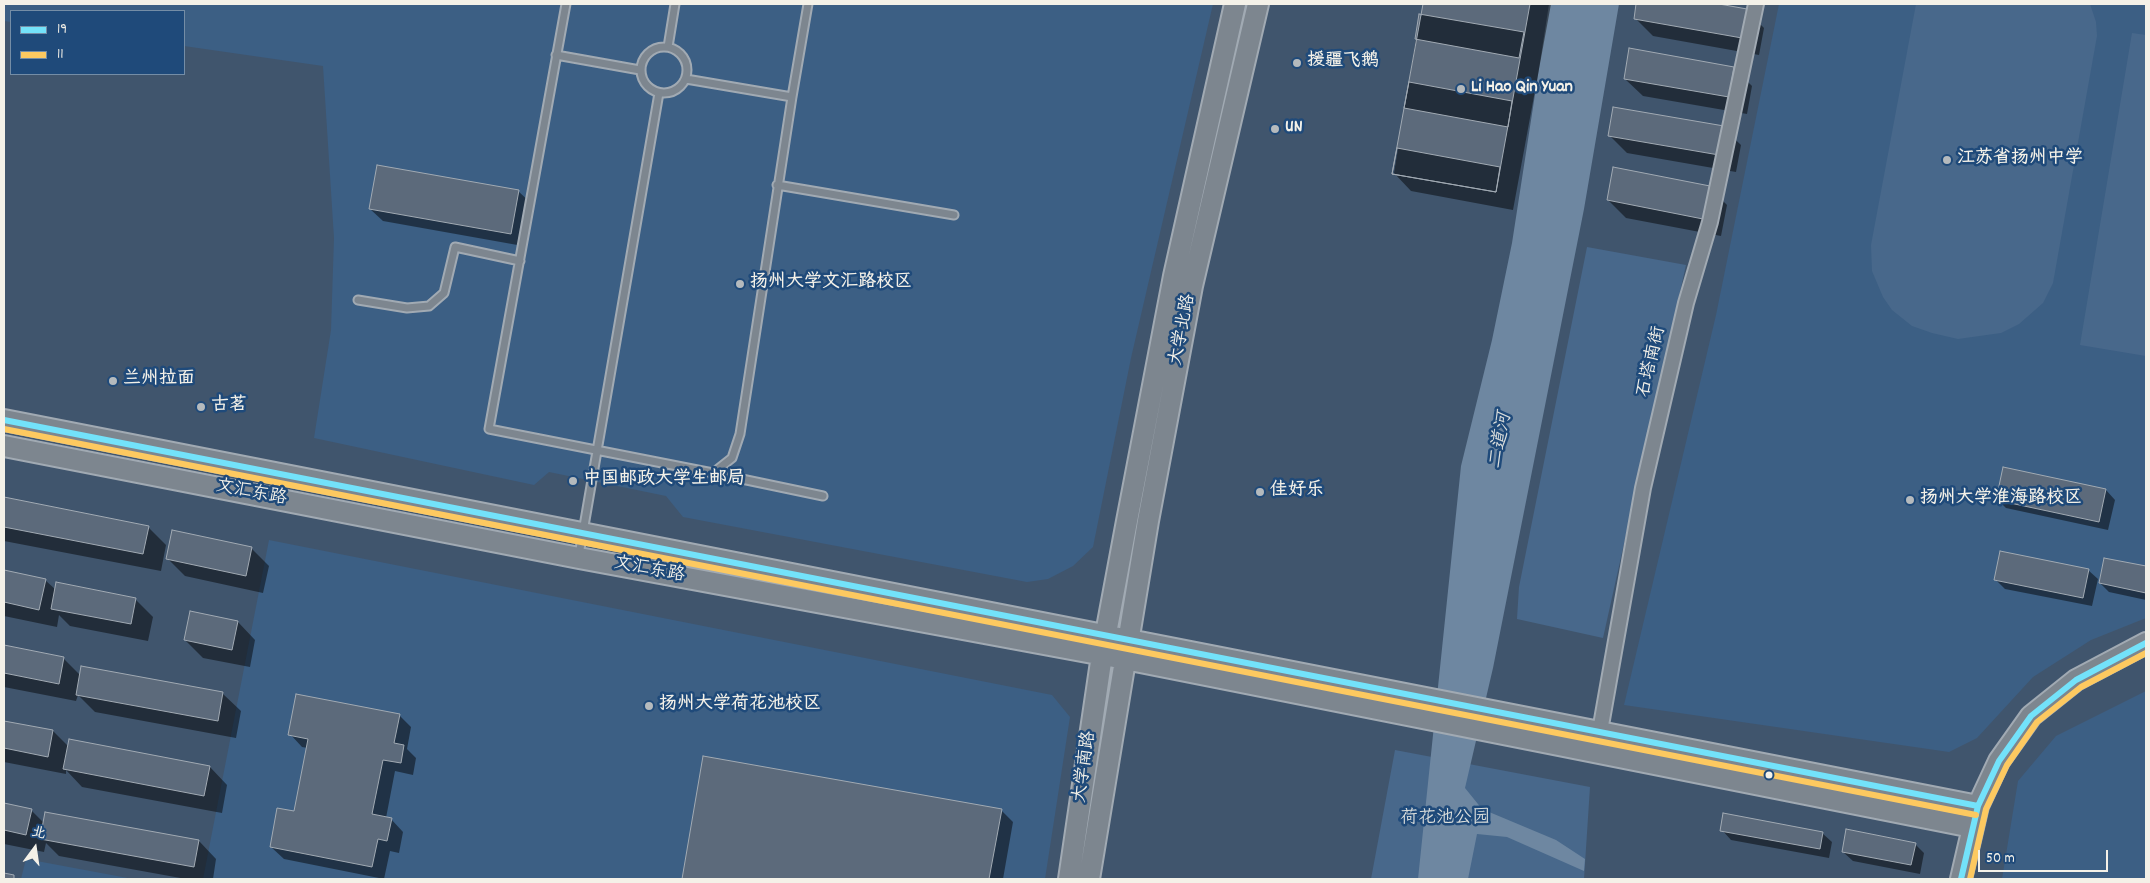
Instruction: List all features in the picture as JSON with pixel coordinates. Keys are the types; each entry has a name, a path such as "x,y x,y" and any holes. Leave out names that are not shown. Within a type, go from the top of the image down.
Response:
{"main road":[{"name":"大学北路","path":"1102,655 1174,276 1235,4"},
{"name":"大学北路","path":"1125,659 1192,286 1258,4"},
{"name":"文汇东路","path":"4,420 583,535 1128,638 1414,707 1492,732 1972,827"},
{"name":"文汇东路","path":"4,446 579,558 1102,655 1414,707 1494,710 1978,806"},
{"path":"1961,879 1978,806 1999,761 2031,716 2076,680 2146,643"},
{"name":"大学南路","path":"1069,879 1102,655"},
{"name":"大学南路","path":"1089,879 1125,659"}],"street":[{"name":"石塔南街","path":"1600,731 1643,488 1686,302 1710,222 1756,4"}],"lane":[{"path":"566,4 489,428 823,496"},
{"path":"668,47 675,4"},
{"path":"713,473 732,458 740,434 777,185 808,4"},
{"path":"660,47 668,47 675,50 686,62 686,79 676,90 659,93 646,85 640,70 646,55 660,47"},
{"path":"556,55 640,70"},
{"path":"686,79 792,97"},
{"path":"579,558 659,93"},
{"path":"777,185 954,215"},
{"path":"358,300 408,308 429,306 444,293 455,248 520,261"}],"shaded area":[{"name":"扬州大学文汇路校区","path":"4,4 1213,4 1131,358 1093,547 1073,566 1048,579 1027,582 683,517 666,496 549,472 534,485 314,438 331,330 334,238 323,66 185,46 185,10 10,10 10,22 4,21"},
{"path":"1779,4 2146,4 2146,618 2091,640 2033,677 1977,738 1949,752 1624,705 1716,315"},
{"name":"扬州大学荷花池校区","path":"269,540 1052,695 1070,717 1045,879 203,879"},
{"path":"2146,691 2146,879 2002,879 2018,781 2056,736"},
{"path":"26,859 133,879 21,879"}],"green space":[{"path":"1916,4 2090,4 2096,22 2097,36 2053,283 2043,303 2019,324 2001,333 1958,339 1912,326 1892,310 1883,297 1872,271 1871,245"},
{"path":"2132,33 2146,35 2146,356 2080,345"},
{"path":"1587,247 1686,265 1603,638 1517,619 1519,587"},
{"name":"荷花池公园","path":"1395,750 1590,787 1584,879 1371,879"}],"water":[{"name":"二道河","path":"1549,4 1619,4 1584,209 1493,668 1465,788 1482,809 1556,840 1585,859 1584,871 1507,837 1477,834 1468,879 1418,879 1461,466 1492,340 1512,243"}],"building":[{"name":"Li Hao Qin Yuan","path":"1423,4 1530,4 1496,192 1392,174"},
{"path":"1636,4 1719,4 1747,9 1742,38 1634,19"},
{"path":"1419,14 1524,32 1519,58 1415,39"},
{"path":"1629,48 1734,67 1729,97 1624,79"},
{"path":"1409,82 1512,101 1508,127 1404,108"},
{"path":"1613,107 1724,126 1719,155 1608,136"},
{"path":"1397,148 1500,167 1496,192 1392,174"},
{"path":"377,165 519,190 511,234 369,209"},
{"path":"1613,167 1710,186 1703,219 1607,200"},
{"path":"2003,467 2106,489 2099,522 1996,500"},
{"path":"4,497 149,526 143,554 4,527"},
{"path":"172,530 252,547 246,576 166,559"},
{"path":"2000,551 2089,569 2083,598 1994,580"},
{"path":"2104,558 2146,566 2146,593 2099,583"},
{"path":"4,570 46,579 39,610 4,602"},
{"path":"56,582 136,598 131,624 51,609"},
{"path":"190,611 238,621 232,650 184,640"},
{"path":"4,645 64,657 59,684 4,673"},
{"path":"81,666 223,692 218,721 76,695"},
{"path":"296,694 400,714 394,743 404,745 401,763 383,760 372,814 392,818 387,841 378,839 372,867 270,847 277,808 294,811 308,739 288,735"},
{"path":"4,721 53,730 48,757 4,748"},
{"path":"69,739 210,766 204,796 63,769"},
{"path":"703,756 1002,809 989,879 682,879"},
{"path":"4,803 32,809 26,835 4,830"},
{"path":"45,812 199,840 194,867 40,839"},
{"path":"1723,813 1823,832 1820,849 1720,831"},
{"path":"1846,829 1916,843 1911,865 1842,852"},
{"path":"4,873 14,875 14,879 4,879"}],"transit line":[{"name":"19","path":"4,420 1978,806"},
{"name":"11","path":"4,429 1976,815"},
{"name":"19","path":"1961,879 1978,806 1999,761 2031,716 2076,680 2146,643"},
{"name":"11","path":"1970,879 1986,809 2007,765 2037,722 2081,687 2146,653"}],"place":[{"name":"援疆飞鹅","path":"1297,63"},
{"name":"Li Hao Qin Yuan","path":"1461,89"},
{"name":"UN","path":"1275,129"},
{"name":"江苏省扬州中学","path":"1947,160"},
{"name":"扬州大学文汇路校区","path":"740,284"},
{"name":"兰州拉面","path":"113,381"},
{"name":"古茗","path":"201,407"},
{"name":"中国邮政大学生邮局","path":"573,481"},
{"name":"佳好乐","path":"1260,492"},
{"name":"扬州大学淮海路校区","path":"1910,500"},
{"name":"扬州大学荷花池校区","path":"649,706"}]}
